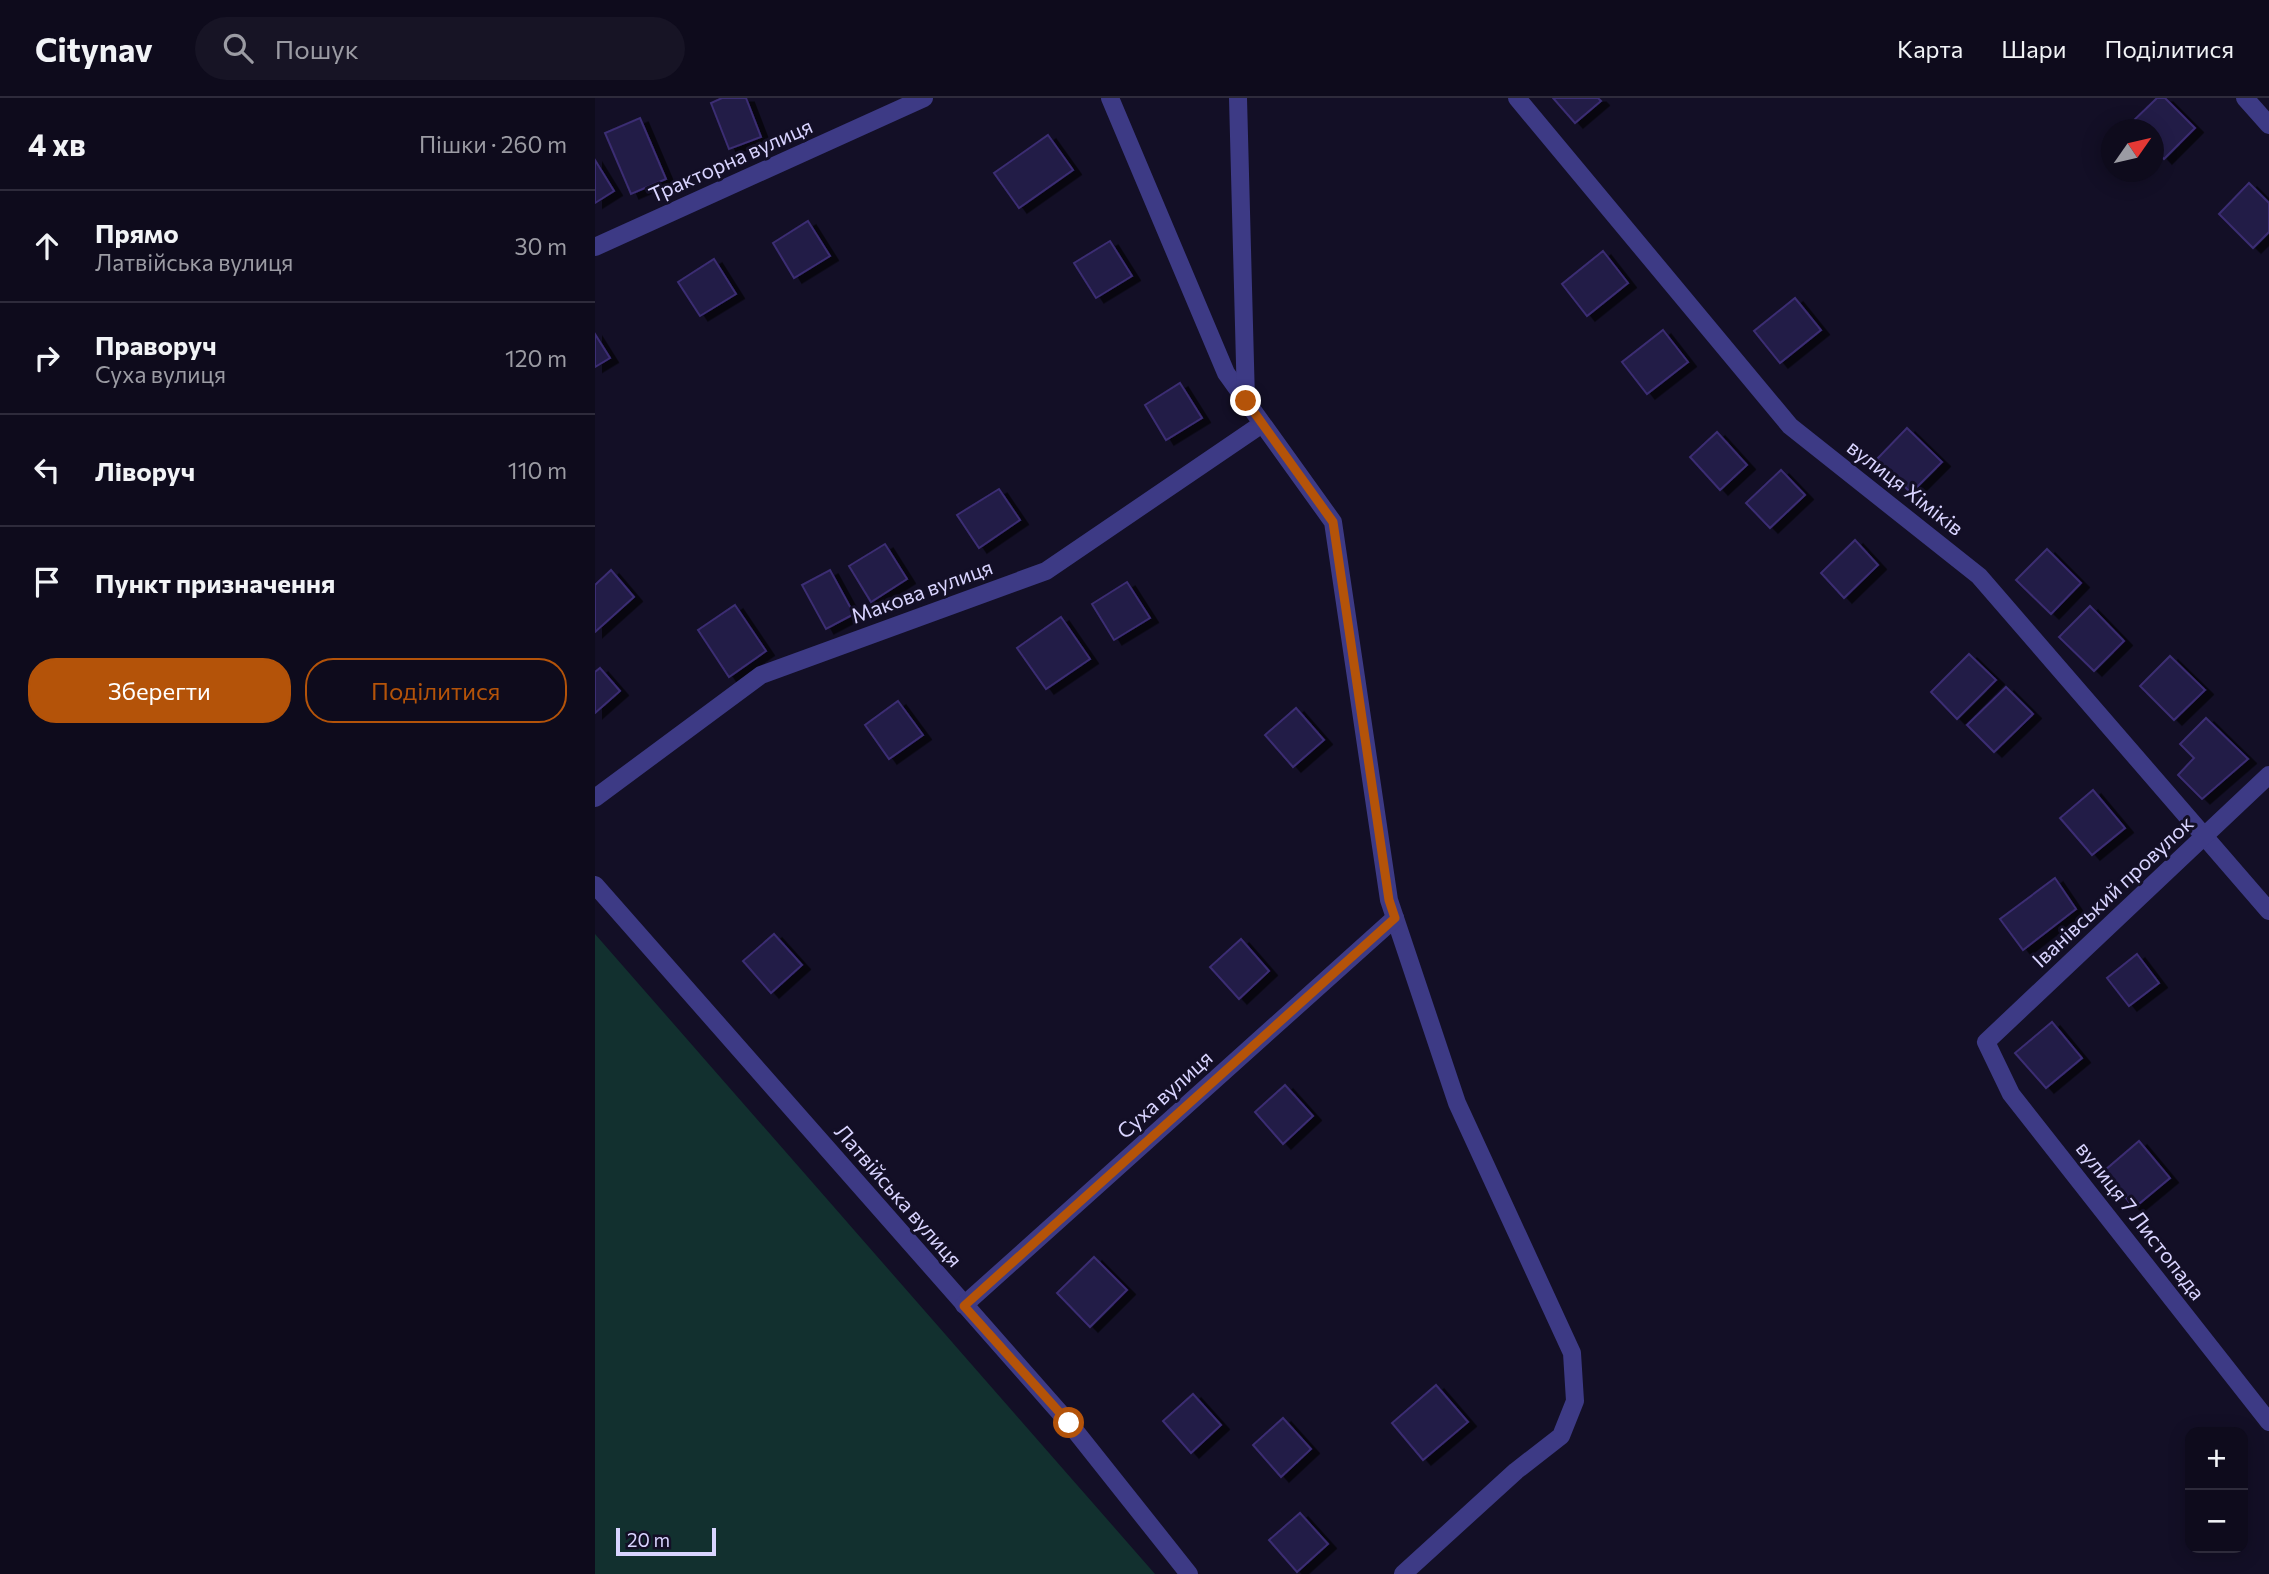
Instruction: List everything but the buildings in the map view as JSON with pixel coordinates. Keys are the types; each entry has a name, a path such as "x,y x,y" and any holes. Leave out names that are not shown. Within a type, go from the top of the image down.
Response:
{"street":[{"name":"Тракторна вулиця","path":"595,247 924,98"},
{"path":"1110,98 1226,373 1333,522 1389,900 1457,1103 1571,1353 1575,1401 1561,1436 1515,1471 1403,1574"},
{"path":"1238,98 1246,401"},
{"name":"вулиця Хіміків","path":"1517,98 1790,426 1979,576 2269,911"},
{"path":"2245,98 2269,125"},
{"name":"Макова вулиця","path":"595,798 761,676 1046,571 1262,424"},
{"name":"Іванівський провулок","path":"1986,1042 2269,775"},
{"name":"Латвійська вулиця","path":"595,885 1069,1423 1189,1574"},
{"name":"Суха вулиця","path":"964,1306 1395,918"},
{"name":"вулиця 7 Листопада","path":"1986,1042 2011,1094 2269,1422"}],"green space":[{"path":"595,934 1155,1574 595,1574"}],"route":[{"path":"1069,1423 964,1306 1395,918 1389,900 1333,522 1246,401"}]}
